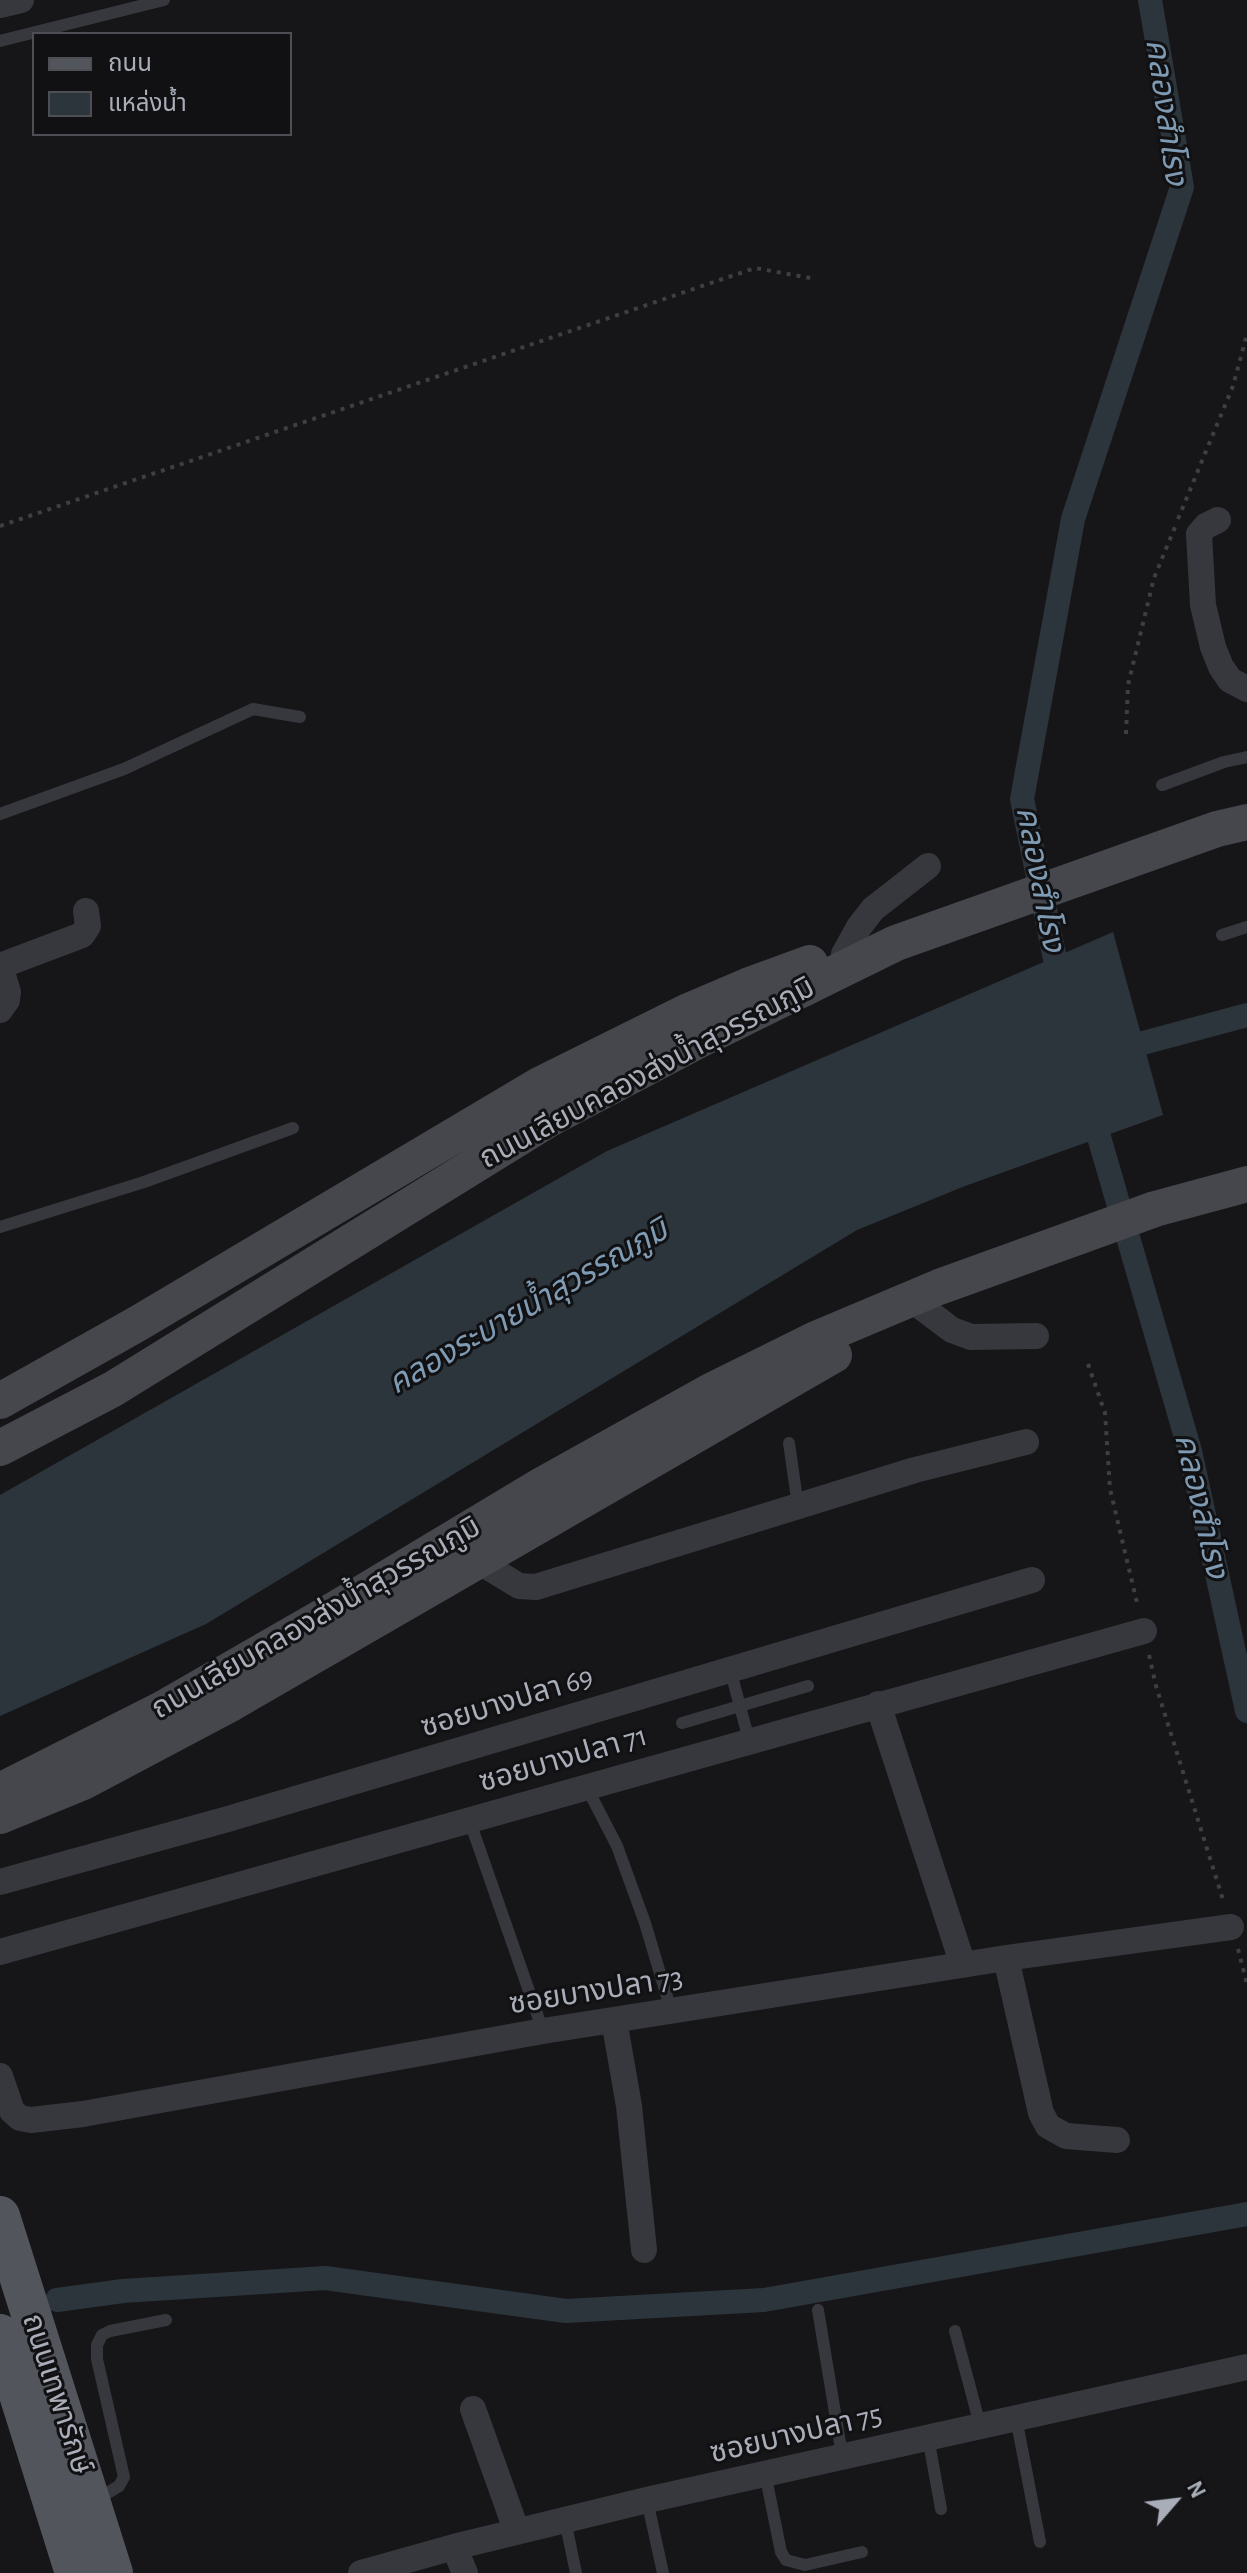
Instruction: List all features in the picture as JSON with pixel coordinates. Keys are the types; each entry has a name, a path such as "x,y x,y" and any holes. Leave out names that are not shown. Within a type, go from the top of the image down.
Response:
{"main road":[{"name":"ถนนเลียบคลองส่งน้ำสุวรรณภูมิ","path":"0,1448 113,1389 551,1118 699,1040 889,946 1232,826"},
{"path":"0,1401 137,1324 541,1084 633,1036 723,996 804,965 889,946"},
{"name":"ถนนเลียบคลองส่งน้ำสุวรรณภูมิ","path":"0,1791 162,1709 542,1485 709,1392 818,1338 939,1289 1155,1209 1247,1184"},
{"path":"0,1816 83,1782 219,1710 879,1329 939,1289"},
{"name":"ถนนเทพารักษ์","path":"0,2216 113,2573"},
{"name":"ถนนเทพารักษ์","path":"0,2334 75,2573"}],"street":[{"path":"0,5 21,0"},
{"path":"1218,520 1199,534 1203,605 1221,667 1230,680 1247,689"},
{"path":"844,954 873,909 928,866"},
{"path":"0,1010 8,992 0,966 82,935 88,926 86,911"},
{"path":"939,1289 952,1330 971,1337 995,1339 1036,1336"},
{"path":"478,1561 519,1586 536,1587 915,1470 1026,1442"},
{"name":"ซอยบางปลา 69","path":"0,1882 228,1819 1032,1580"},
{"name":"ซอยบางปลา 71","path":"0,1952 1144,1631"},
{"path":"878,1704 963,1965"},
{"name":"ซอยบางปลา 73","path":"0,2076 12,2111 20,2118 31,2120 83,2114 671,2010 1231,1927"},
{"path":"1006,1958 1041,2113 1048,2126 1066,2136 1117,2140"},
{"path":"614,2020 629,2106 644,2250"},
{"name":"ซอยบางปลา 75","path":"361,2573 647,2500 1247,2367"},
{"path":"473,2409 517,2532"},
{"path":"454,2547 465,2573"}],"lane":[{"path":"36,32 164,0"},
{"path":"0,41 32,33"},
{"path":"0,814 124,769 253,709 300,717"},
{"path":"1162,785 1224,762 1247,757"},
{"path":"1222,935 1247,927"},
{"path":"0,1227 144,1182 293,1128"},
{"path":"789,1443 798,1506"},
{"path":"730,1669 749,1740"},
{"path":"682,1723 808,1686"},
{"path":"586,1786 617,1846 645,1923 671,2010"},
{"path":"469,1819 543,2031"},
{"path":"818,2310 842,2455"},
{"path":"92,2503 119,2486 124,2477 97,2359 97,2345 102,2335 110,2331 166,2320"},
{"path":"955,2331 980,2425"},
{"path":"1016,2418 1040,2542"},
{"path":"928,2437 941,2509"},
{"path":"765,2473 781,2552 786,2560 805,2565 862,2552"},
{"path":"647,2500 663,2573"},
{"path":"565,2520 576,2573"}],"path":[{"path":"0,526 755,268 816,279"},
{"path":"1088,1364 1105,1413 1110,1489 1156,1686 1247,1984"}],"water":[{"name":"คลองระบายน้ำสุวรรณภูมิ","path":"1113,932 1163,1115 965,1186 857,1230 206,1624 0,1716 0,1495 607,1151"}],"waterway":[{"name":"คลองสำโรง","path":"1061,988 1022,799 1073,519 1182,187 1150,0"},
{"path":"1113,1051 1247,1015"},
{"name":"คลองสำโรง","path":"1090,1106 1190,1451 1247,1711"},
{"path":"57,2300 123,2291 325,2278 566,2311 764,2300 1247,2214"}]}
